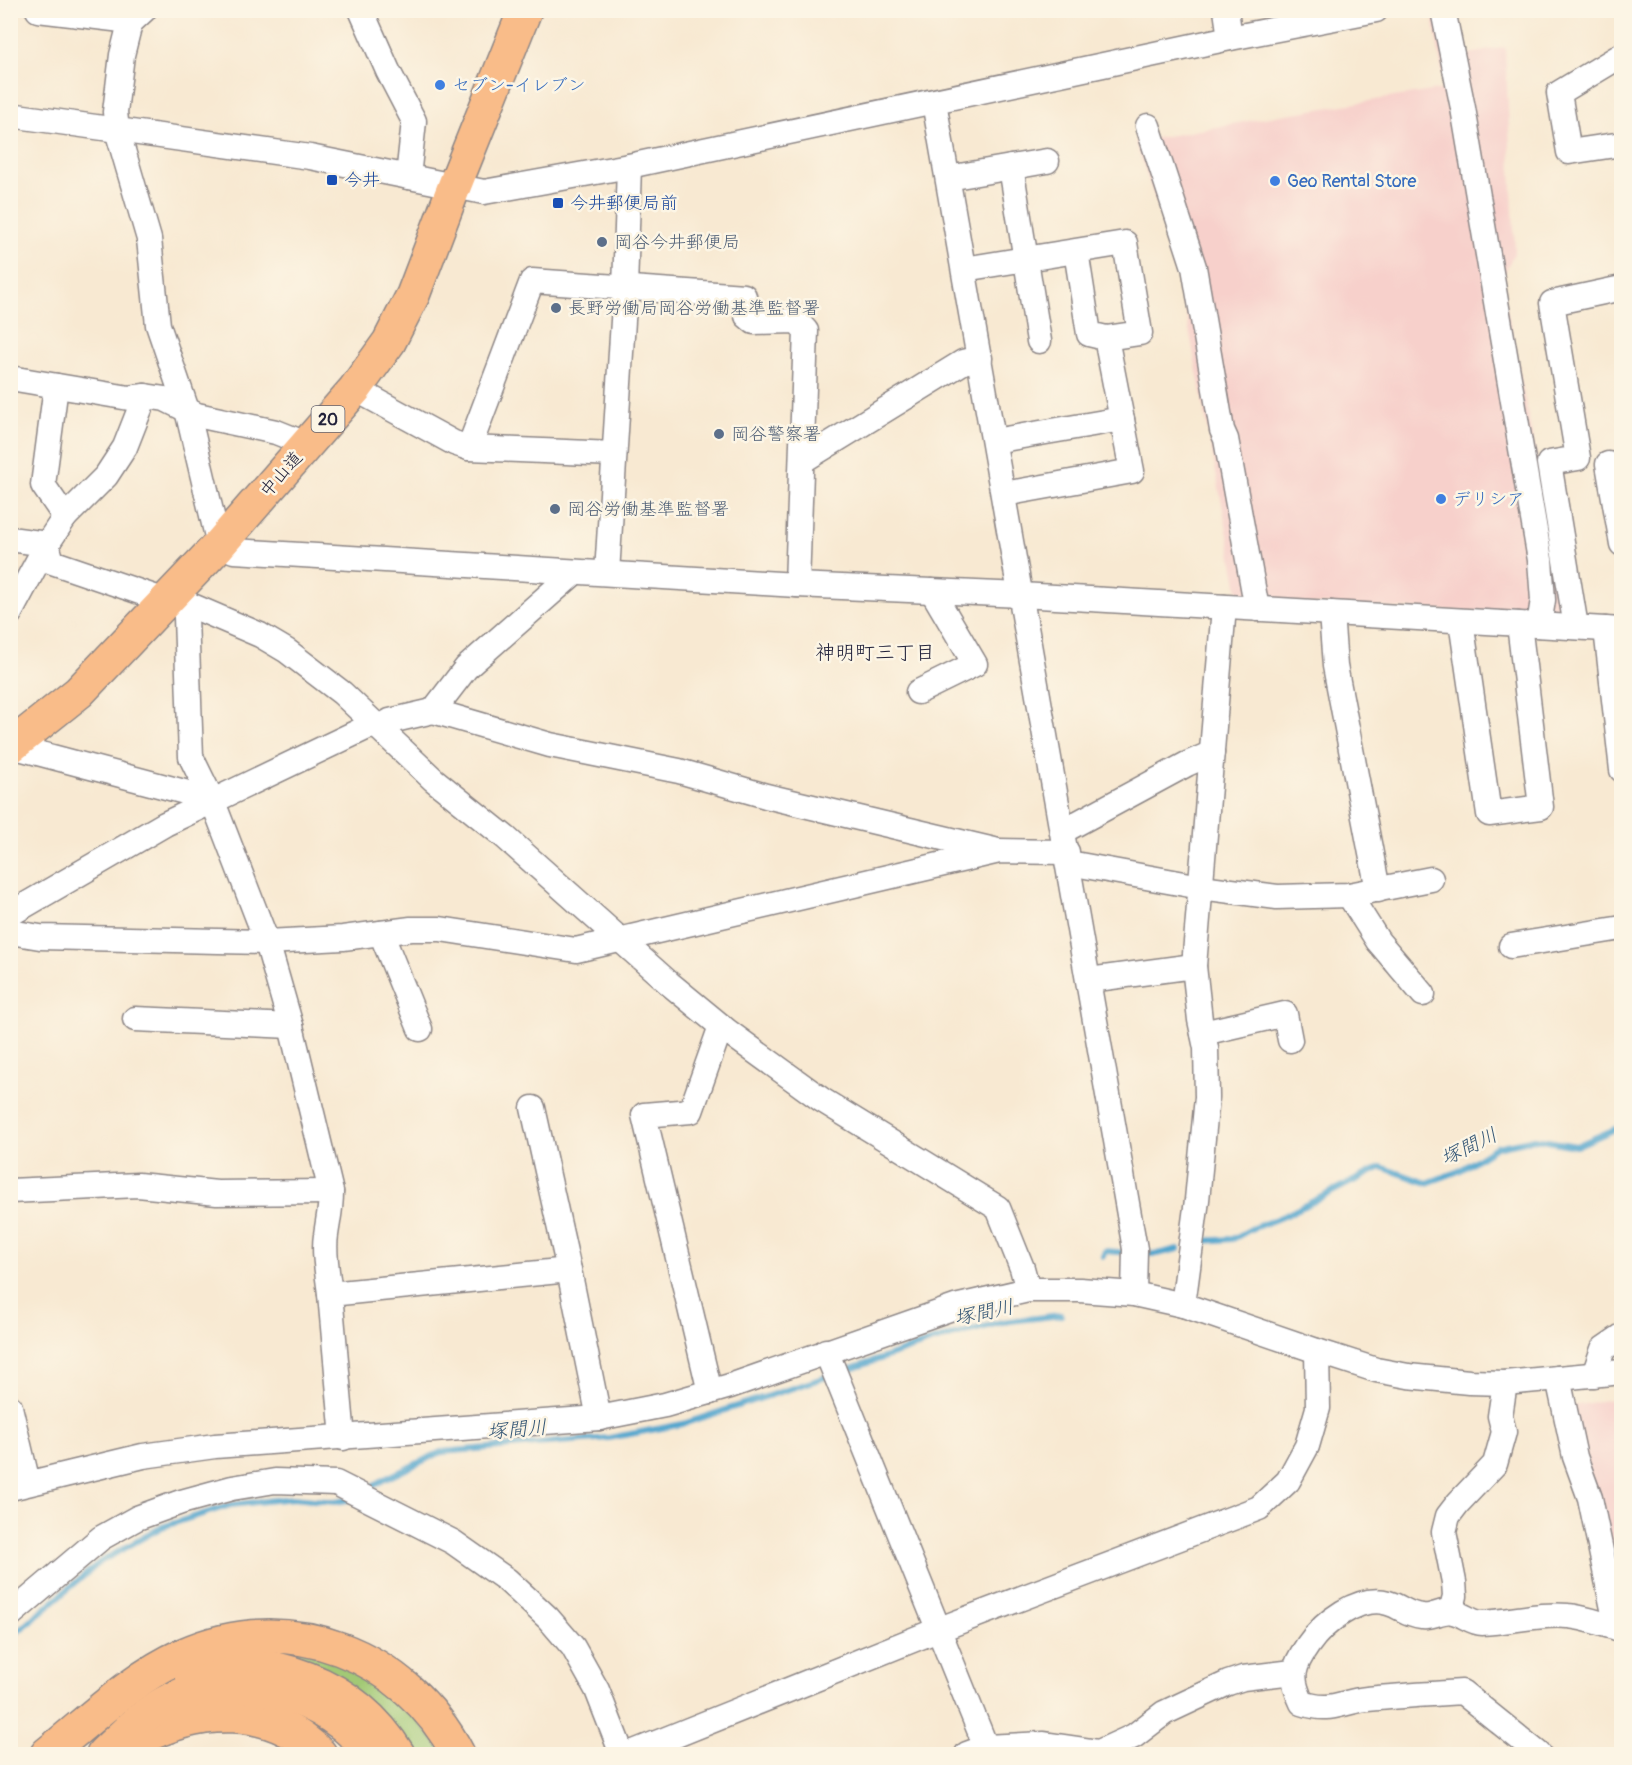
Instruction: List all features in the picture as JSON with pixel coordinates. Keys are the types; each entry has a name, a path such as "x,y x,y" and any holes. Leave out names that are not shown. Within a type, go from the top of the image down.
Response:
{"highway":[{"name":"中山道","path":"11,746 79,692 178,603 219,545 355,389 389,342 413,296 525,10"},
{"path":"47,1755 127,1689 182,1655 213,1643 268,1636 297,1638 327,1644 358,1655 385,1671 432,1714 458,1755"},
{"path":"127,1689 158,1676 210,1664 238,1663 269,1666 298,1674 350,1701 373,1720 398,1755"},
{"path":"103,1755 129,1729 151,1711 171,1699 196,1690 226,1687 259,1688 288,1695 318,1708 348,1728 370,1755"},
{"path":"116,1755 147,1735 181,1721 205,1716 235,1715 264,1720 290,1732 312,1746 320,1755"}],"street":[{"path":"38,10 122,20 137,17 117,80 115,112 117,130 149,239 158,324 187,410 219,545 234,551 575,572 1614,629 1622,770"},
{"path":"361,10 388,71 414,121 408,177"},
{"path":"1226,10 1230,38"},
{"path":"10,115 310,157 484,192 629,166 1230,38 1376,10"},
{"path":"1443,10 1463,108 1540,560 1543,600 1529,625 1540,807 1489,814 1461,621"},
{"path":"1622,55 1559,93 1569,152 1622,144"},
{"path":"934,102 1135,1254 1134,1294"},
{"path":"1148,126 1194,267 1222,429 1244,530 1257,609"},
{"path":"948,178 1047,161"},
{"path":"607,573 629,166"},
{"path":"1011,167 1040,340"},
{"path":"964,269 1125,243 1140,333 1106,339 1089,334 1076,251"},
{"path":"469,448 532,281 744,296 747,316 754,322 797,321 806,331 797,585"},
{"path":"1576,627 1549,463 1578,458 1552,303 1622,288"},
{"path":"1004,494 1132,471 1106,339"},
{"path":"802,461 963,362 980,358"},
{"path":"10,378 129,398 145,396 165,399 214,420 276,432 306,444"},
{"path":"56,386 43,485 65,518"},
{"path":"355,389 454,444 469,448 614,454"},
{"path":"10,613 47,543 65,518 106,476 125,447 145,396"},
{"path":"994,441 1122,419"},
{"path":"1608,464 1622,544"},
{"path":"10,539 47,543"},
{"path":"47,543 52,562 178,603 260,635 287,651 342,693 434,780 505,837 670,984 721,1026 822,1100 998,1208 1022,1268 1028,1290"},
{"path":"433,711 466,668 575,572"},
{"path":"918,692 975,664 932,591"},
{"path":"178,603 186,617 191,757 212,801 267,942 291,1026 331,1192 325,1252 343,1438"},
{"path":"1183,1305 1197,1200 1207,1097 1206,1048 1194,966 1224,607"},
{"path":"1331,613 1335,666 1378,890"},
{"path":"10,914 165,824 212,801 376,726 433,711 550,745 679,771 766,796 999,851"},
{"path":"11,746 212,801"},
{"path":"1066,849 1187,764 1212,753"},
{"path":"10,933 40,937 267,942 343,938 411,928 440,929 576,950 999,851 1066,849 1201,887 1277,897 1349,895 1431,879"},
{"path":"1349,895 1378,941 1423,994"},
{"path":"1510,946 1622,928"},
{"path":"381,933 420,1029"},
{"path":"1089,980 1194,966"},
{"path":"1203,1033 1285,1014 1290,1040"},
{"path":"135,1019 291,1026"},
{"path":"710,1392 644,1115 691,1111 721,1026"},
{"path":"533,1108 599,1418"},
{"path":"10,1191 138,1185 217,1193 331,1192"},
{"path":"330,1294 569,1270"},
{"path":"10,1407 19,1485 143,1456 215,1446 599,1418 832,1367 955,1307 1028,1290 1080,1290 1134,1294 1183,1305 1317,1352 1376,1370 1408,1376 1505,1383 1622,1372"},
{"path":"1594,1375 1603,1349 1622,1336"},
{"path":"629,1755 939,1629 1259,1508 1288,1481 1308,1446 1318,1408 1317,1352"},
{"path":"832,1367 939,1629 976,1751 1044,1744 1099,1752 1134,1745 1164,1713 1228,1683 1243,1678 1293,1672"},
{"path":"1539,1755 1461,1692 1364,1699 1335,1707 1317,1708 1302,1703 1295,1688 1293,1672 1315,1635 1331,1620 1352,1607 1370,1603 1388,1603 1409,1614 1427,1617 1451,1611 1480,1623 1520,1617 1569,1616 1619,1630 1590,1498 1575,1457 1558,1378"},
{"path":"1451,1611 1455,1596 1454,1582 1444,1532 1448,1516 1495,1464 1504,1432 1500,1416 1505,1383"},
{"path":"10,1615 101,1538 148,1514 231,1488 275,1481 336,1483 453,1542 507,1580 548,1618 573,1647 597,1690 622,1755"}],"shaded area":[{"path":"1456,12 1465,55 1505,47 1515,251 1501,280 1568,617 1240,600 1175,254 1135,142 1281,115 1445,89 1433,18"},
{"path":"1611,1399 1613,1404 1621,1402 1621,1596 1568,1407"}],"green space":[{"path":"296,1649 345,1663 400,1699 445,1754 412,1754 271,1658"}],"waterway":[{"name":"塚間川","path":"1201,1241 1233,1239 1381,1167 1427,1183 1459,1171 1496,1147 1535,1139 1576,1146 1622,1126"},
{"name":"塚間川","path":"1140,1253 1157,1254 1178,1249"},
{"name":"塚間川","path":"1103,1256 1105,1251 1130,1253"},
{"name":"塚間川","path":"839,1373 933,1341 1002,1322 1061,1315"},
{"name":"塚間川","path":"366,1490 441,1452 609,1438 683,1424 829,1376"},
{"name":"塚間川","path":"10,1638 100,1562 162,1527 231,1505 293,1498 336,1502 352,1499"}],"place":[{"name":"セブン-イレブン","path":"440,85"},
{"name":"今井","path":"332,180"},
{"name":"Geo Rental Store","path":"1275,181"},
{"name":"今井郵便局前","path":"558,203"},
{"name":"岡谷今井郵便局","path":"602,242"},
{"name":"長野労働局岡谷労働基準監督署","path":"556,308"},
{"name":"岡谷警察署","path":"719,434"},
{"name":"デリシア","path":"1441,499"},
{"name":"岡谷労働基準監督署","path":"555,509"}],"district":[{"name":"神明町三丁目","path":"875,652"}]}
